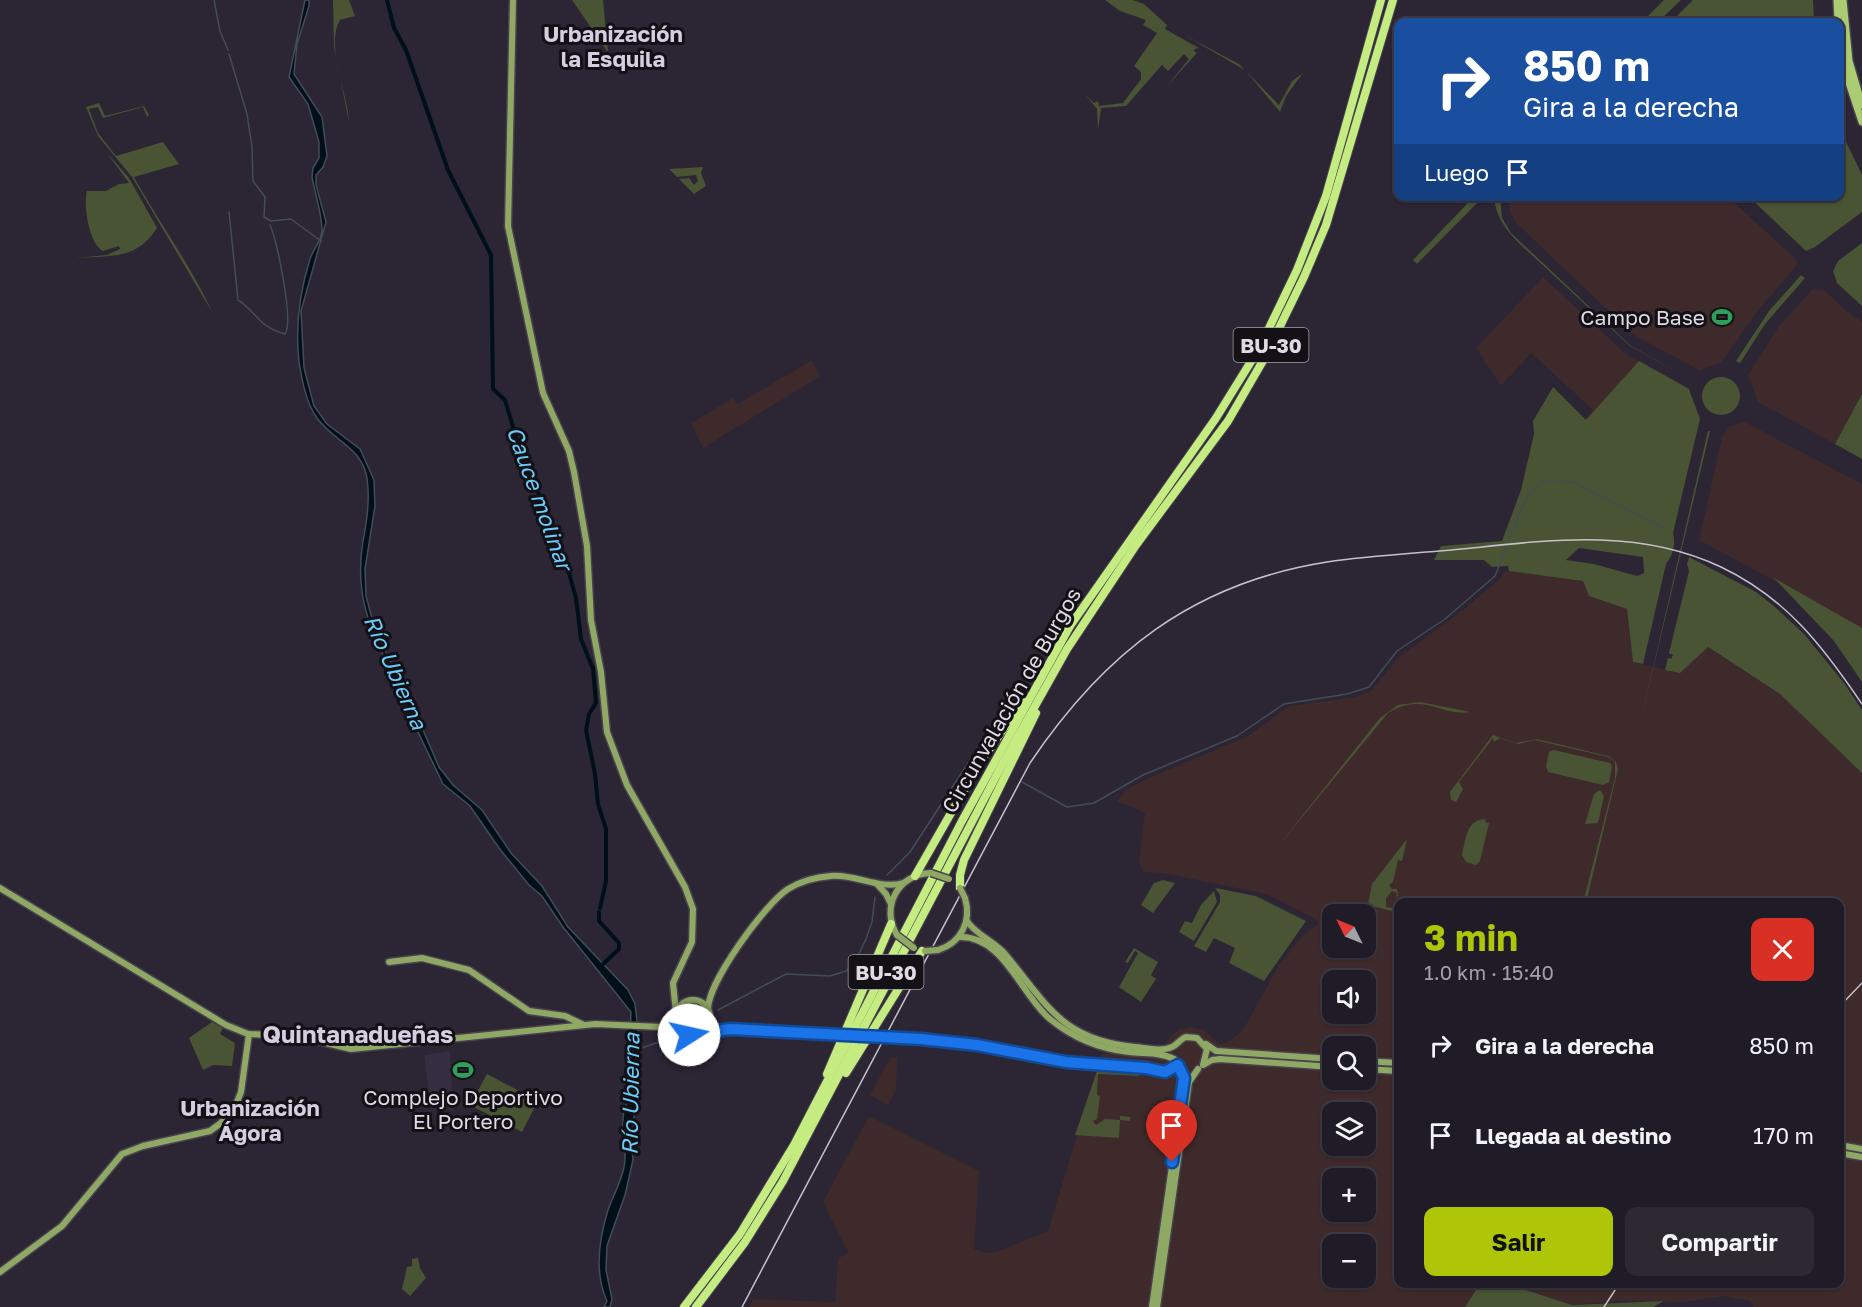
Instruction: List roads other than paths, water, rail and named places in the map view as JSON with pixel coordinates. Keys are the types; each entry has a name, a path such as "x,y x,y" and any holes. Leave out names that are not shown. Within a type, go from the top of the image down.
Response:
{"highway":[{"name":"Circunvalación de Burgos","path":"684,1307 749,1220 805,1132 962,821 1070,626 1210,426 1260,346 1297,270 1326,196 1381,0"},
{"name":"Circunvalación de Burgos","path":"696,1307 745,1242 1003,763 1067,649 1136,544 1228,421 1264,359 1305,277 1326,225 1393,0"},
{"path":"915,876 979,764 1070,626"},
{"path":"960,888 964,860 1067,649"},
{"path":"805,1132 891,924"},
{"path":"805,1132 920,950"}],"main road":[{"path":"513,0 508,226 540,385 569,451 574,472 587,546 591,620 601,672 605,723 627,785 685,887 693,909 692,942 674,978 676,1014 681,1030"},
{"path":"1837,0 1838,18"},
{"path":"1843,0 1849,61 1862,105"},
{"path":"1844,63 1862,122"},
{"path":"673,990 686,1001 696,1000 713,987 768,906 789,889 815,878 832,876 889,886 903,883 915,876 931,873 949,879 960,888 965,898 967,921 971,928 1002,951 1044,1005 1076,1029 1100,1040 1129,1047 1164,1049 1176,1045 1186,1037 1202,1041 1216,1051 1322,1058"},
{"path":"874,882 886,894 891,904 891,924 897,935 920,950 938,950 950,945 959,937 967,921"},
{"path":"891,904 903,883"},
{"path":"0,888 219,1022 253,1034 297,1036 338,1048 351,1049 584,1025 625,1024 681,1030 693,1035 705,1031 730,1029 835,1033 946,1041 1052,1060 1146,1068 1165,1072 1178,1064"},
{"path":"959,937 976,938 989,946 1042,1012 1076,1036 1113,1050 1178,1064 1188,1071 1215,1059 1322,1065"},
{"path":"388,962 422,958 469,970 529,1011 565,1016 584,1025"},
{"path":"713,987 708,1009 711,1019 718,1025 730,1029"},
{"path":"696,1000 708,1009"},
{"path":"661,1027 676,1014 686,1001"},
{"path":"705,1031 711,1019"},
{"path":"0,1272 62,1226 122,1154 143,1146 214,1130 232,1111 240,1097 253,1034"},
{"path":"1157,1307 1189,1082 1201,1067 1208,1053 1202,1041"},
{"path":"1152,1307 1184,1082 1178,1064 1176,1045"},
{"path":"1376,1062 1394,1063"},
{"path":"1376,1070 1394,1071"},
{"path":"1844,1146 1862,1149"},
{"path":"1844,1154 1862,1157"}],"water":[{"name":"Río Ubierna","path":"305,0 309,0 309,6 297,44 294,74 322,117 327,156 323,167 316,175 316,185 326,222 301,311 304,368 314,406 327,424 360,449 374,480 375,506 365,569 366,596 374,626 398,678 411,694 413,707 439,767 453,785 482,810 511,853 542,886 568,927 628,990 635,1004 638,1030 633,1088 636,1104 631,1135 633,1160 625,1195 607,1246 606,1270 612,1299 610,1307 604,1307 607,1301 600,1279 599,1256 608,1210 624,1167 623,1119 627,1103 631,1012 563,927 542,896 529,885 499,848 470,806 443,784 406,707 407,696 396,684 381,651 365,606 361,558 367,518 368,486 364,467 353,451 317,418 303,384 297,336 299,310 306,272 311,255 321,238 322,230 312,177 313,168 319,158 319,142 308,104 289,77"}],"waterway":[{"path":"214,0 220,31 228,50"},
{"name":"Cauce molinar","path":"387,0 394,28 406,50 448,170 491,255 493,389 505,400 527,474 543,501 567,566 576,598 581,639 593,669 596,703 589,714 586,730 595,774 598,804 606,829 606,881 600,908"},
{"path":"229,54 247,114 252,147 253,181 265,197 264,217 271,221 291,219 321,241"},
{"path":"229,212 238,300 263,323 285,334 286,298 277,247 270,225"},
{"path":"1508,540 1528,494 1543,482 1555,480 1575,483 1663,527"},
{"path":"1022,782 1067,807 1094,803 1143,775 1237,736 1284,704 1347,694 1369,687 1397,651 1445,619 1495,576 1506,549"},
{"path":"887,875 910,852 970,760 973,757 978,758"},
{"path":"718,1010 786,974 830,976 846,971 855,962 866,939 872,922 875,897"},
{"name":"Cauce molinar","path":"599,912 599,921 619,943 619,949 601,966"},
{"name":"Río Ubierna","path":"636,1050 656,1043 678,1040"}],"railway":[{"path":"742,1307 1030,763 1089,688 1121,657 1156,629 1194,606 1234,587 1279,572 1327,562 1536,542 1567,540 1629,542 1691,555 1721,567 1765,593 1784,608 1817,643 1862,704"},
{"path":"1844,1002 1862,983"},
{"path":"1604,1307 1616,1288"}],"place":[{"name":"Campo Base","path":"1722,317"},
{"name":"Complejo Deportivo El Portero","path":"463,1070"}],"district":[{"name":"Urbanización la Esquila","path":"613,46"},
{"name":"Quintanadueñas","path":"358,1033"},
{"name":"Urbanización Ágora","path":"250,1120"}]}
